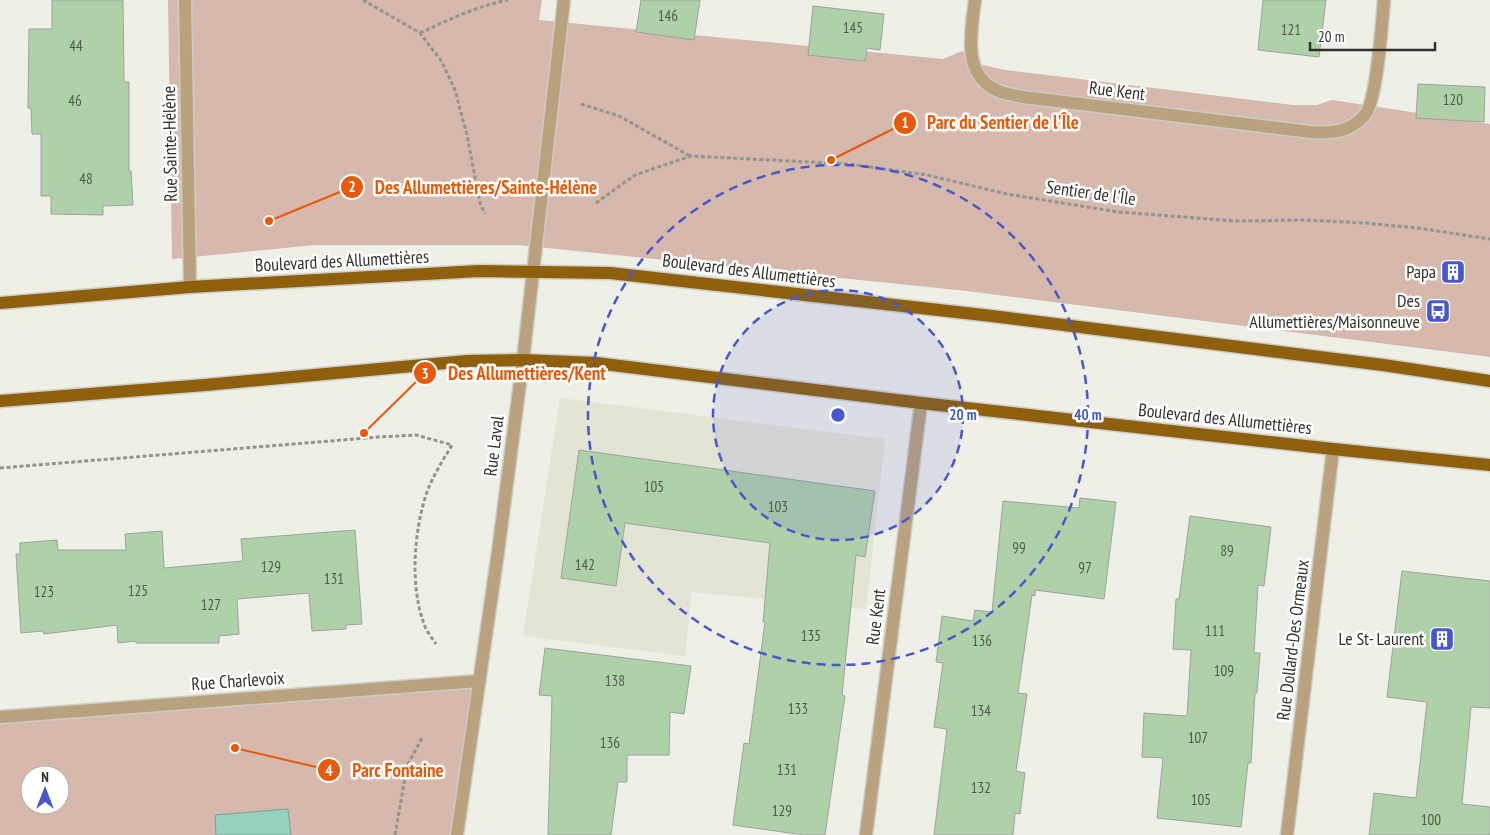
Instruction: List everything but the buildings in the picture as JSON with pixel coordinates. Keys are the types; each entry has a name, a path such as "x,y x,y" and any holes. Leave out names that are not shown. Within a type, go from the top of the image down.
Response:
{"main road":[{"name":"Boulevard des Allumettières","path":"0,303 190,286 478,271 610,273 875,303 1383,365 1490,381"},
{"name":"Boulevard des Allumettières","path":"0,401 205,385 467,361 523,360 596,363 921,403 1490,465"}],"street":[{"name":"Rue Sainte-Hélène","path":"185,0 190,286"},
{"name":"Rue Laval","path":"457,835 498,552 523,360 564,0"},
{"name":"Rue Kent","path":"975,0 970,34 971,57 979,78 997,91 1023,97 1311,132 1334,133 1350,128 1365,115 1373,96 1384,0"},
{"name":"Rue Kent","path":"866,835 921,403"},
{"name":"Rue Dollard-Des Ormeaux","path":"1287,835 1333,449"},
{"name":"Rue Charlevoix","path":"0,717 479,681"}],"path":[{"path":"362,0 383,10 420,33 442,62 455,90 467,135 480,203 485,214"},
{"path":"420,33 449,19 495,2 508,0"},
{"name":"Sentier de l'Île","path":"552,101 582,105 619,116 691,156"},
{"name":"Sentier de l'Île","path":"596,203 636,175 691,156 849,164 927,175 1007,194 1118,212 1237,221 1304,220 1364,223 1418,228 1490,239"},
{"path":"0,468 379,436 416,435 452,445 440,464 427,492 419,523 416,557 416,593 423,622 436,644"},
{"path":"395,835 407,766 423,736"}],"shaded area":[{"path":"168,0 542,0 539,20 943,59 962,51 979,64 1005,70 1293,105 1317,105 1332,100 1490,124 1490,357 967,291 518,245 315,245 172,259"},
{"path":"560,398 885,439 866,609 692,592 685,656 523,636"},
{"path":"479,681 457,835 0,835 0,717"},
{"path":"288,809 291,835 216,835 215,815"}],"place":[{"name":"Parc du Sentier de l'Île","path":"831,160"},
{"name":"Des Allumettières/Sainte-Hélène","path":"269,221"},
{"name":"Papa","path":"1453,272"},
{"name":"Des Allumettières/Maisonneuve","path":"1438,311"},
{"name":"Des Allumettières/Kent","path":"364,433"},
{"name":"Le St- Laurent","path":"1442,639"},
{"name":"Parc Fontaine","path":"235,748"}]}
